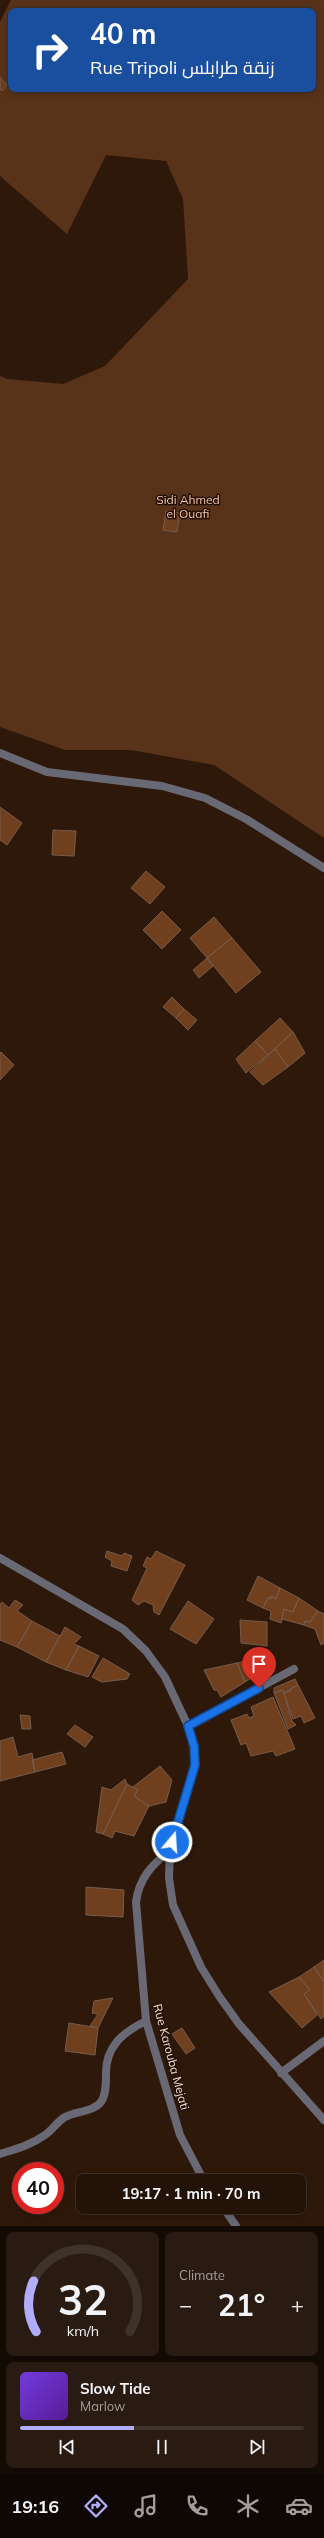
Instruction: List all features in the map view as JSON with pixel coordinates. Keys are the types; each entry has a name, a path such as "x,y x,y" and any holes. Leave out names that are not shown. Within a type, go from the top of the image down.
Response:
{"street":[{"path":"0,753 48,772 162,786 205,798 246,819 324,868"},
{"path":"0,1558 123,1629 146,1651 164,1677 188,1726 194,1746 195,1765 170,1850 169,1878 173,1905 201,1967 239,2024 324,2120"},
{"path":"188,1726 294,1669"},
{"name":"Rue Karouba Mejati","path":"170,1850 154,1864 138,1888 136,1902 146,2021 180,2135 200,2174"},
{"path":"0,2154 25,2147 45,2135 66,2117 97,2106 102,2100 106,2087 107,2062 112,2046 127,2030 146,2021"},
{"path":"281,2073 324,2042"},
{"path":"228,2214 236,2226"}],"green space":[{"name":"Sidi Ahmed el Ouafi","path":"11,0 324,0 324,838 214,765 131,750 65,750 0,727 0,376 7,379 63,384 105,366 188,279 183,199 166,161 106,155 67,234 0,176 0,22"}],"building":[{"path":"0,77 7,85 2,91 0,89"},
{"path":"166,511 180,513 177,532 163,530"},
{"path":"0,807 22,823 7,845 0,840"},
{"path":"53,830 76,831 74,856 52,855"},
{"path":"146,871 165,887 150,904 131,888"},
{"path":"162,911 181,930 162,949 143,930"},
{"path":"214,917 232,938 207,958 190,938"},
{"path":"232,938 261,972 236,993 207,958"},
{"path":"207,958 213,966 199,978 193,970"},
{"path":"172,997 184,1009 176,1018 163,1007"},
{"path":"184,1009 197,1020 188,1030 176,1018"},
{"path":"280,1018 293,1032 268,1055 255,1041"},
{"path":"293,1032 305,1053 288,1067 275,1049"},
{"path":"255,1041 268,1055 246,1073 236,1059"},
{"path":"275,1049 288,1067 263,1085 250,1072"},
{"path":"1,1052 14,1065 0,1080 0,1053"},
{"path":"107,1551 122,1556 124,1553 132,1556 127,1571 111,1566 112,1561 105,1557"},
{"path":"156,1551 185,1565 159,1615 154,1612 153,1605 144,1601 138,1605 132,1600 147,1568 143,1566 147,1557 151,1559"},
{"path":"258,1576 280,1588 276,1599 271,1596 271,1599 268,1598 263,1608 247,1600"},
{"path":"280,1588 299,1598 293,1612 284,1609 281,1623 270,1619 271,1611 263,1608 268,1598 271,1599 271,1596 276,1599"},
{"path":"299,1598 318,1611 310,1622 305,1621 304,1625 282,1619 284,1609 293,1612"},
{"path":"15,1600 23,1605 17,1611 32,1621 17,1647 0,1640 0,1605 2,1602 9,1608"},
{"path":"188,1601 214,1619 196,1644 170,1629"},
{"path":"318,1611 324,1614 324,1643 321,1645 315,1629 304,1625 305,1621 310,1622"},
{"path":"240,1620 267,1622 267,1646 241,1643"},
{"path":"32,1621 60,1636 46,1662 17,1647"},
{"path":"65,1627 81,1637 74,1644 79,1646 66,1670 46,1662"},
{"path":"79,1646 99,1656 88,1677 66,1670"},
{"path":"268,1657 268,1667 245,1682 237,1663"},
{"path":"103,1658 130,1674 127,1679 102,1682 92,1677"},
{"path":"237,1663 245,1682 221,1697 217,1690 214,1690 204,1670"},
{"path":"295,1679 298,1685 290,1689 291,1691 284,1693 283,1690 274,1693 274,1688"},
{"path":"298,1685 315,1718 304,1723 301,1716 293,1719 284,1693"},
{"path":"283,1690 292,1721 296,1725 288,1729 274,1693"},
{"path":"273,1697 295,1749 276,1756 273,1751 251,1756 246,1743 241,1745 231,1720 247,1714 249,1718 254,1716 251,1707"},
{"path":"20,1715 30,1716 31,1729 22,1729"},
{"path":"75,1725 93,1737 85,1747 67,1734"},
{"path":"13,1737 18,1757 32,1753 35,1772 0,1781 0,1741"},
{"path":"62,1752 66,1764 35,1772 32,1760"},
{"path":"160,1766 172,1780 166,1802 149,1806 134,1796 138,1790 133,1787"},
{"path":"125,1779 127,1784 103,1834 96,1832 102,1787 111,1790"},
{"path":"127,1784 138,1790 134,1796 149,1806 134,1836 115,1831 112,1838 103,1834"},
{"path":"86,1887 124,1890 123,1917 86,1915"},
{"path":"324,1960 324,1982 314,1967"},
{"path":"314,1967 324,1982 324,2016 321,2019 304,1994 310,1990 299,1977"},
{"path":"299,1977 310,1990 304,1994 317,2015 302,2028 269,1992"},
{"path":"113,1998 98,2028 90,2026 98,2014 92,2013 94,2001"},
{"path":"69,2023 98,2028 95,2055 65,2051"},
{"path":"182,2028 195,2048 186,2054 172,2034"}],"route":[{"path":"172,1842 189,1791 195,1765 194,1746 188,1726 259,1688"}]}
